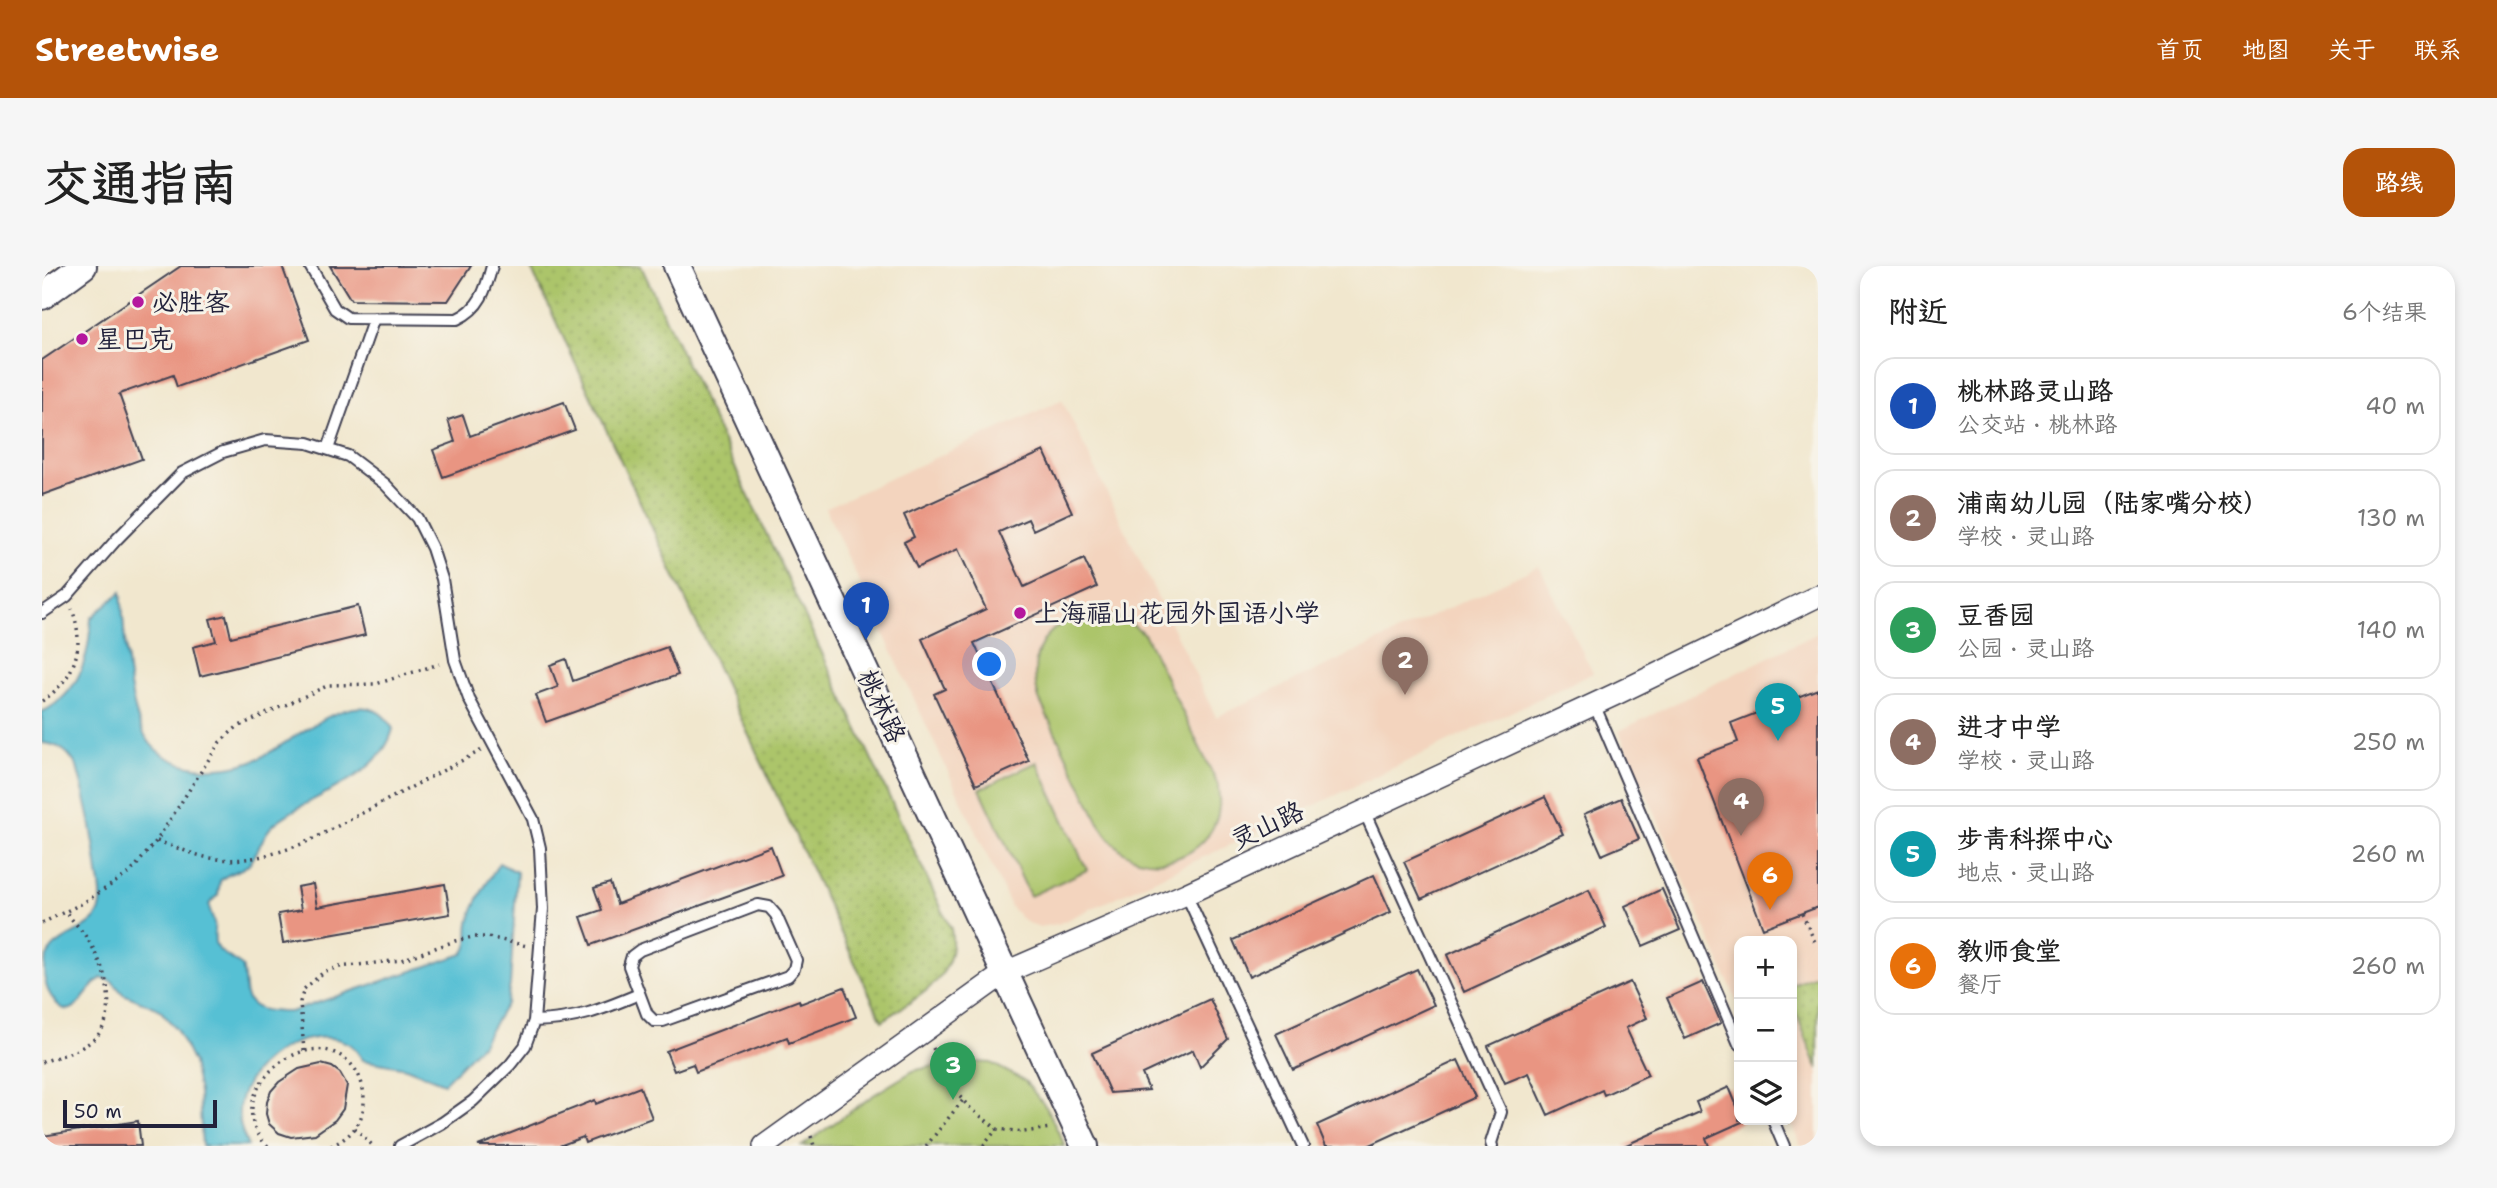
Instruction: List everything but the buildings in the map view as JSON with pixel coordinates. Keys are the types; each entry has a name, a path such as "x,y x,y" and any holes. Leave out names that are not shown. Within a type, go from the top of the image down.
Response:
{"street":[{"path":"42,296 83,266"},
{"name":"桃林路","path":"677,266 1080,1135"},
{"name":"灵山路","path":"764,1146 1006,972 1186,894 1594,704 1818,596"}],"lane":[{"path":"310,266 341,315 348,318 457,318 469,314 478,304 492,266"},
{"path":"328,449 373,318"},
{"path":"42,613 67,596 117,539 183,473 223,452 265,440 308,443 348,456 385,484 417,518 432,548 442,579 455,660 469,699 521,792 533,819 540,848 543,909 534,1021 525,1046 472,1101 442,1123 400,1146"},
{"path":"1594,704 1734,1032"},
{"path":"1364,811 1501,1112 1492,1146"},
{"path":"1186,894 1303,1146"},
{"path":"758,905 769,907 776,915 796,961 788,976 663,1021 654,1021 647,1014 639,994 629,966 632,956 640,950 758,905"},
{"path":"534,1021 565,1020 601,1010 639,994"},
{"path":"1775,1125 1784,1146"}],"path":[{"path":"42,701 59,690 69,677 74,662 78,628 67,596"},
{"path":"42,923 83,903 131,872 157,840 220,742 237,727 329,685 376,684 455,660"},
{"path":"157,840 205,857 231,860 260,857 287,850 493,745"},
{"path":"42,1062 80,1049 96,1038 106,1024 107,988 97,957 86,937 65,911"},
{"path":"1802,914 1815,942 1818,941"},
{"path":"304,1051 300,1002 304,989 325,971 401,960 463,939 488,937 518,944"},
{"path":"926,1030 953,1089 997,1129 1080,1135"},
{"path":"268,1146 258,1135 253,1123 255,1092 266,1076 281,1062 304,1051 327,1049 339,1054 361,1078 364,1112 355,1128 342,1141 331,1146"},
{"path":"926,1146 963,1100"},
{"path":"355,1128 373,1146"},
{"path":"983,1146 997,1129"}],"shaded area":[{"name":"上海福山花园外国语小学","path":"1062,400 1216,717 1539,566 1593,673 1058,924 1038,927 1024,921 1011,907 825,508"},
{"path":"1818,633 1818,1146 1801,1146 1791,1125 1797,1125 1797,936 1734,936 1734,995 1619,731"}],"green space":[{"path":"530,266 641,266 951,929 949,961 942,973 922,994 882,1021"},
{"path":"1092,612 1121,618 1145,635 1218,785 1219,807 1208,836 1197,847 1170,860 1155,862 1139,859 1125,853 1111,841 1100,825 1039,699 1035,667 1043,642 1062,623"},
{"path":"1037,762 1087,870 1030,896 980,789"},
{"path":"1818,974 1818,1069 1797,1015 1797,982"},
{"path":"955,1061 991,1063 1025,1081 1046,1107 1065,1146 802,1146 875,1094 913,1071"}],"water":[{"path":"121,592 128,671 136,713 150,743 171,759 203,768 247,763 346,710 364,708 380,713 393,729 385,747 374,761 359,774 274,824 248,865 220,881 218,895 209,907 214,923 215,943 220,951 242,966 246,997 255,1006 268,1011 290,1012 463,954 467,947 469,923 474,907 499,863 517,872 510,985 506,1004 481,1045 444,1083 406,1068 363,1060 349,1044 332,1038 313,1038 277,1052 249,1080 241,1097 239,1115 248,1146 202,1146 199,1092 193,1063 177,1030 159,1009 123,994 112,981 102,978 73,1008 66,1010 51,996 44,977 47,957 61,941 90,924 97,916 101,897 92,832 77,767 63,750 42,743 42,712 55,704 74,684 85,660 91,618"}],"place":[{"name":"必胜客","path":"138,302"},
{"name":"星巴克","path":"82,339"},
{"name":"上海福山花园外国语小学","path":"1020,613"},
{"name":"桃林路灵山路","path":"866,640"},
{"name":"浦南幼儿园（陆家嘴分校）","path":"1405,695"},
{"name":"步青科探中心","path":"1778,741"},
{"name":"进才中学","path":"1741,836"},
{"name":"教师食堂","path":"1770,910"},
{"name":"豆香园","path":"953,1100"}]}
